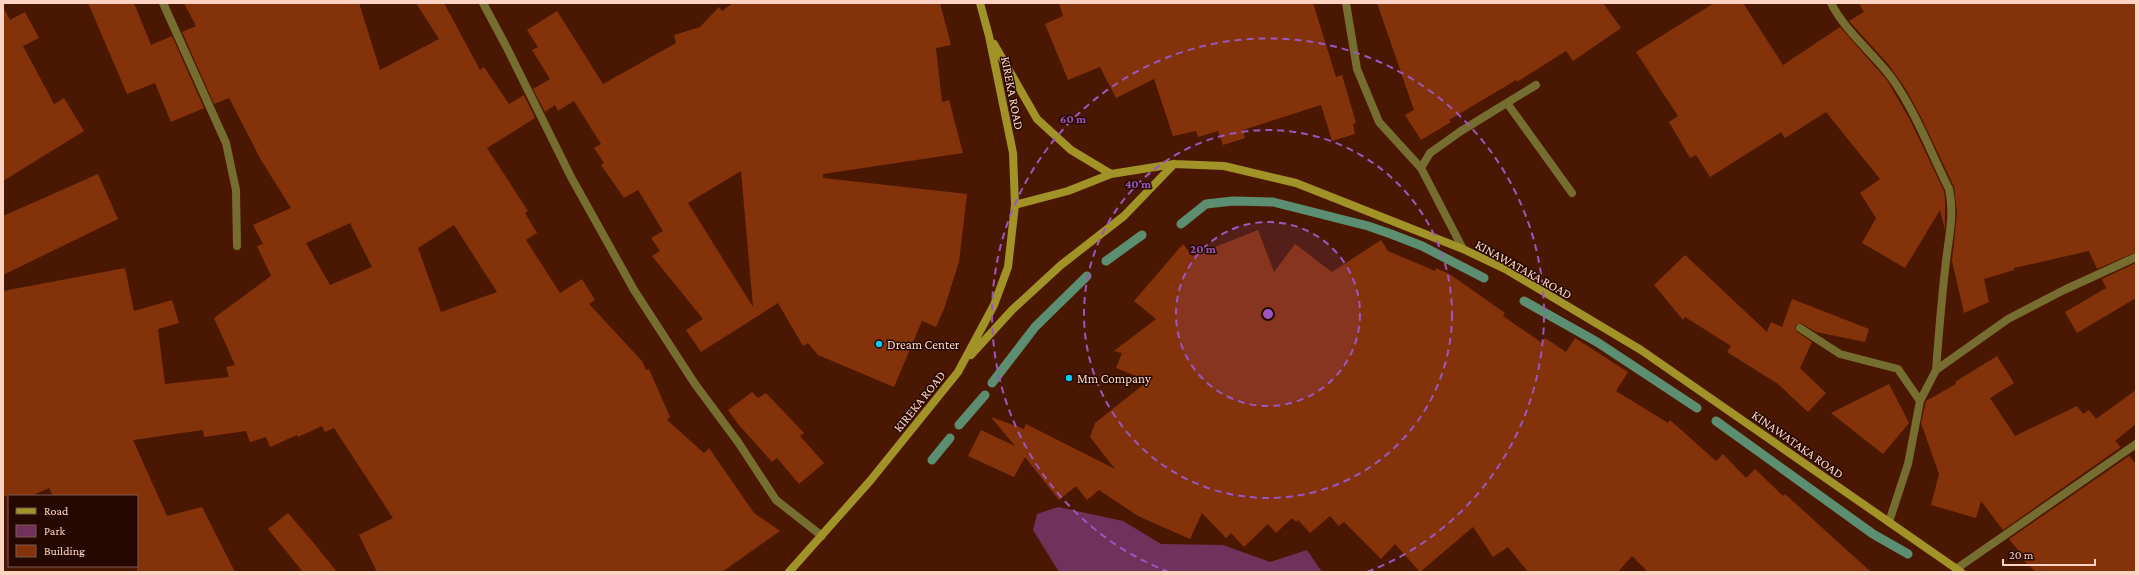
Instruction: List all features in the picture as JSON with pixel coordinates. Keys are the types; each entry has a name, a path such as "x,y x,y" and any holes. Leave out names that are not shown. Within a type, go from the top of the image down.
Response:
{"main road":[{"name":"KIREKA ROAD","path":"789,572 870,481 958,372 994,305 1008,267 1015,205 1013,152 989,36 980,3"},
{"path":"989,36 1037,119 1071,150 1111,174"},
{"path":"958,372 1012,310 1061,265 1124,216 1174,164"},
{"name":"KINAWATAKA ROAD","path":"1015,205 1068,191 1111,174 1174,164 1224,166 1296,183 1463,249 1507,270 1641,350 1959,570"}],"street":[{"path":"163,3 226,143 236,190 237,246"},
{"path":"483,3 571,177 634,290 695,384 738,442 776,500 822,536"},
{"path":"1346,3 1357,69 1379,122 1422,168 1463,249"},
{"path":"1831,3 1852,32 1890,76 1914,112 1949,189 1952,202 1950,235 1939,318 1936,370 1920,401 1908,464 1889,522"},
{"path":"1422,168 1430,154 1461,131 1536,85"},
{"path":"1507,103 1572,193"},
{"path":"1936,370 2008,319 2064,290 2136,257"},
{"path":"1800,328 1840,354 1898,369 1920,401"},
{"path":"1959,570 2136,444"}],"green space":[{"path":"1058,507 1123,521 1161,544 1223,545 1270,562 1307,550 1322,572 1059,572 1033,530 1037,514"}],"building":[{"path":"88,3 134,3 151,45 172,36 204,108 171,122 155,83 127,94"},
{"path":"184,3 359,3 380,70 439,39 416,3 444,3 480,70 484,67 509,104 524,95 535,118 487,148 528,211 525,213 537,233 526,240 560,293 582,279 595,300 589,304 642,361 646,370 649,369 670,417 667,420 704,453 709,448 754,513 780,531 722,572 377,572 359,535 393,518 334,428 325,432 322,426 298,437 297,435 270,447 266,437 250,442 246,431 204,437 203,430 133,440 167,516 202,507 235,572 137,572 138,495 52,495 49,488 33,495 3,496 3,291 125,268 134,311 172,300 179,323 158,329 165,384 229,377 226,367 235,365 214,318 271,276 257,246 263,244 253,225 291,208 261,160 229,98 214,104 182,32 196,26","holes":["350,223 372,267 330,285 306,243","454,225 497,292 441,312 418,248"]},
{"path":"733,3 940,3 951,45 936,48 942,102 949,100 963,153 823,174 823,178 967,194 959,262 944,309 936,327 922,321 894,387 818,355 808,343 803,346 778,303 701,352 686,330 703,319 652,256 660,251 651,238 663,231 638,190 624,198 601,165 604,163 594,148 601,144 574,101 558,111 555,105 545,112 533,89 550,79 532,50 538,47 527,30 557,11 603,84 676,43 674,35 700,27 719,7 722,11","holes":["741,171 753,307 688,203"]},
{"path":"1059,3 1313,3 1336,77 1342,75 1356,123 1353,124 1355,134 1332,141 1321,105 1243,130 1245,138 1223,145 1218,131 1198,137 1196,131 1173,136 1154,79 1116,98 1100,67 1068,80 1045,24 1063,16"},
{"path":"1377,3 1603,3 1621,28 1573,61 1566,51 1517,82 1516,80 1449,120 1451,122 1421,140 1405,115 1414,110"},
{"path":"1714,3 1743,3 1783,65 1840,27 1887,80 1910,120 1944,191 1945,198 1945,230 1940,210 1905,268 1862,243 1876,218 1860,193 1880,179 1826,112 1785,138 1781,132 1710,177 1696,155 1690,158 1669,122 1678,116 1636,52"},
{"path":"1859,3 2136,3 2136,252 2097,269 2089,251 2014,268 2014,270 1984,279 1989,302 1964,313 1952,261 1957,213 1954,187 1920,115 1905,88 1888,64 1849,21 1864,12"},
{"path":"3,7 10,20 25,12 39,38 23,46 54,104 64,98 84,131 3,181"},
{"path":"98,174 118,219 3,275 3,216"},
{"path":"1258,230 1274,272 1295,244 1332,272 1381,240 1388,251 1435,271 1436,268 1451,275 1505,313 1503,316 1542,343 1545,338 1566,352 1575,338 1628,372 1616,391 1668,423 1670,420 1716,461 1723,454 1746,478 1755,469 1783,496 1785,494 1871,572 1648,572 1632,556 1618,572 1528,572 1508,547 1493,557 1473,527 1420,572 1395,544 1381,559 1344,522 1339,526 1330,516 1310,533 1298,520 1296,522 1292,518 1276,533 1268,524 1244,547 1231,533 1226,538 1202,513 1190,539 1138,516 1099,490 1087,500 1076,486 1059,500 1025,457 1014,477 968,456 981,430 1015,446 991,417 1024,429 1026,424 1115,469 1090,437 1095,423 1148,381 1116,368 1122,353 1114,351 1156,319 1134,301 1183,244 1192,256"},
{"path":"1685,255 1767,332 1771,322 1782,327 1792,299 1869,329 1865,342 1816,332 1801,323 1796,325 1795,328 1797,332 1812,342 1800,368 1826,393 1808,412 1778,384 1727,352 1731,346 1685,317 1683,320 1654,285"},
{"path":"2136,263 2136,298 2077,333 2065,312 2106,288 2102,279"},
{"path":"1997,356 2014,383 1990,398 2015,436 2077,406 2083,414 2089,410 2096,419 2136,390 2136,424 2115,441 2121,447 2003,530 1981,501 1976,518 1931,505 1939,474 1921,423 1926,401 1956,384 1955,382"},
{"path":"1889,384 1909,423 1883,454 1831,413"},
{"path":"752,392 758,398 766,393 804,433 800,436 824,463 799,484 777,458 772,462 738,424 728,410"},
{"path":"2129,456 2136,464 2136,572 2036,572 2020,557 2022,555 2009,539"},
{"path":"288,513 337,572 303,572 268,529"}],"waterway":[{"path":"1181,224 1206,204 1233,201 1273,202 1368,226 1391,234 1422,246 1484,278"},
{"path":"1106,261 1142,235"},
{"path":"992,383 1035,327 1087,276"},
{"path":"1524,301 1597,342 1697,408"},
{"path":"959,425 985,395"},
{"path":"1716,421 1873,534 1908,554"},
{"path":"932,460 950,438"}],"place":[{"name":"Dream Center","path":"879,344"},
{"name":"Mm Company","path":"1069,378"}]}
